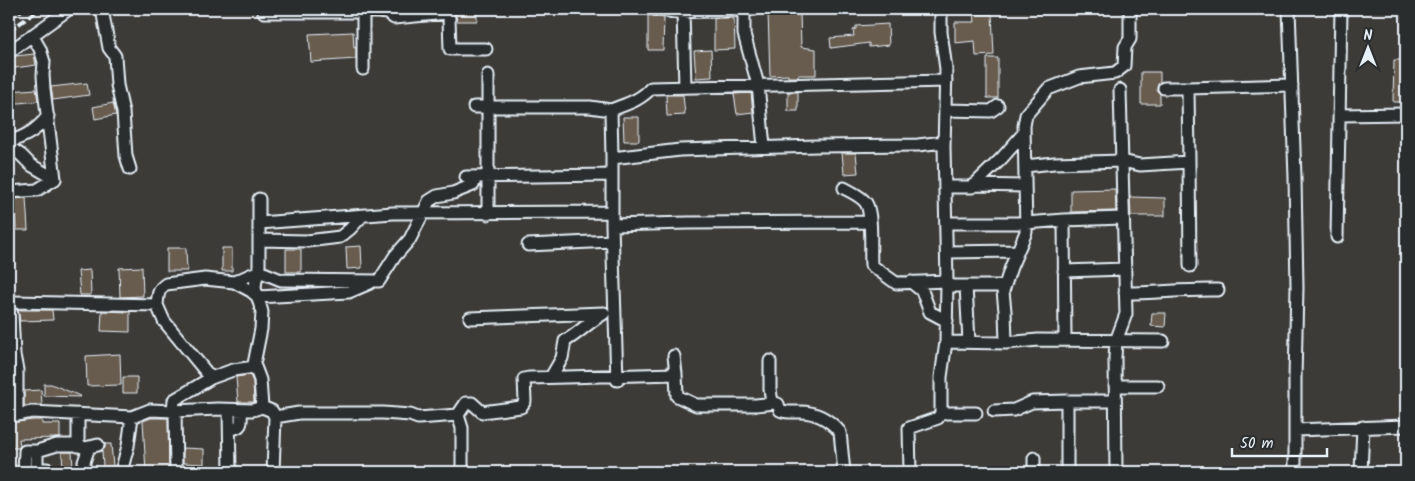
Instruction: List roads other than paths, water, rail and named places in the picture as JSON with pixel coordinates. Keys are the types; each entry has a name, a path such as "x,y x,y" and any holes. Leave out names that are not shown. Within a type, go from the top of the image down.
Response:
{"street":[{"path":"9,52 69,9"},
{"path":"102,9 109,48 115,56 116,85 123,112 126,156 130,169"},
{"path":"264,9 264,12 388,13 394,18 446,13 450,49 486,49"},
{"path":"655,9 675,12 747,9 744,34 758,85 764,148"},
{"path":"910,472 909,428 938,418 941,413 941,377 946,342 947,283 944,142 946,81 945,56 941,32 942,9"},
{"path":"1006,344 1003,291 1026,232 1024,133 1026,114 1048,89 1079,77 1115,74 1124,66 1125,47 1130,39 1130,9"},
{"path":"1289,9 1297,287 1295,472"},
{"path":"1337,237 1341,9"},
{"path":"683,11 685,87"},
{"path":"363,12 363,69"},
{"path":"32,35 40,49 44,62 44,82 55,179"},
{"path":"488,75 488,214"},
{"path":"474,107 590,107 611,110 637,99 651,88 946,81"},
{"path":"1164,88 1292,85"},
{"path":"1188,88 1190,266"},
{"path":"1116,472 1114,358 1116,341 1126,314 1120,90"},
{"path":"945,110 991,111 998,106"},
{"path":"611,110 612,241 610,312 617,377"},
{"path":"1340,115 1406,114"},
{"path":"9,142 26,136 39,127 48,116"},
{"path":"945,187 972,187 1024,133"},
{"path":"612,158 680,150 918,145 944,142"},
{"path":"9,146 31,165 55,179"},
{"path":"1025,166 1054,163 1122,161 1140,165 1188,162"},
{"path":"211,378 164,321 157,305 158,292 166,284 205,279 234,282 258,297 349,292 378,281 410,238 429,201 437,196 473,185 471,177 612,175"},
{"path":"9,192 37,190 55,179"},
{"path":"973,185 1025,186"},
{"path":"844,188 858,195 866,202 870,212 871,266 896,283 1004,286"},
{"path":"258,199 259,271 255,288 262,312 261,329 254,364 260,380 262,407"},
{"path":"259,223 393,213 612,212"},
{"path":"259,240 307,241 340,238 362,216"},
{"path":"946,223 1026,223 1123,218"},
{"path":"1064,220 1065,340"},
{"path":"612,226 697,223 870,222"},
{"path":"528,245 612,241"},
{"path":"946,252 1017,251"},
{"path":"1064,271 1125,269"},
{"path":"234,282 259,271 281,280 374,281"},
{"path":"911,282 922,291 930,312 946,321"},
{"path":"966,286 969,342"},
{"path":"1125,293 1218,290"},
{"path":"9,304 14,302 157,305"},
{"path":"9,309 12,314 14,355 17,370 13,415 32,412 132,417 150,410 253,410 262,407 272,411 275,417 274,472"},
{"path":"470,318 610,312"},
{"path":"551,377 562,358 565,340 576,335 587,324 610,312"},
{"path":"946,342 1006,344 1038,340 1163,341"},
{"path":"674,356 677,396 696,406 772,403 778,404 780,410 784,412 811,412 825,418 840,432 844,472"},
{"path":"770,361 772,403"},
{"path":"176,472 174,400 211,378 233,370 255,367"},
{"path":"462,472 462,428 458,415 466,402 472,403 482,412 521,407 525,401 524,379 676,374"},
{"path":"1115,386 1158,386"},
{"path":"1067,401 1067,472"},
{"path":"994,411 1014,410 1032,402 1115,401"},
{"path":"230,472 230,429 235,410"},
{"path":"275,417 299,414 383,413 410,415 418,418 458,415"},
{"path":"941,413 976,413"},
{"path":"78,414 88,446 84,462 84,472"},
{"path":"121,472 128,446 132,417"},
{"path":"1295,430 1406,426"},
{"path":"1361,472 1363,427"},
{"path":"24,472 25,451 37,451 57,445 88,446"},
{"path":"37,451 37,469 47,469 53,472"},
{"path":"1034,458 1034,472"}],"railway":[{"path":"9,19 23,9"},
{"path":"9,31 40,9"}]}
